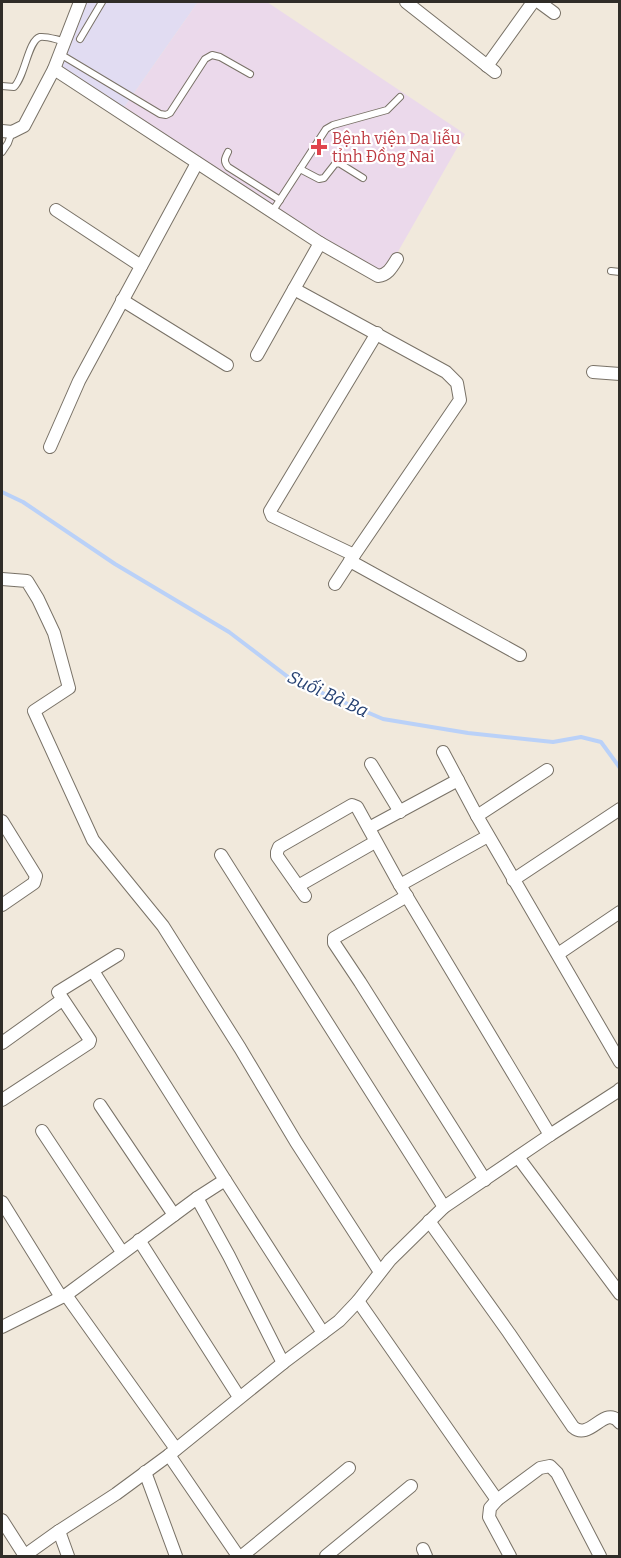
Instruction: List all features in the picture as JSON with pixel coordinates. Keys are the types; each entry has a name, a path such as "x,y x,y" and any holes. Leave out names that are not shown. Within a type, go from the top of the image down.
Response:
{"street":[{"path":"7,132 24,126 54,69 80,2"},
{"path":"406,2 491,69 533,2"},
{"path":"539,2 554,13"},
{"path":"54,69 320,243 378,276 388,271 397,259"},
{"path":"50,447 79,381 196,163"},
{"path":"56,210 141,266"},
{"path":"257,355 320,243"},
{"path":"294,289 446,372 457,383 460,400 335,584"},
{"path":"122,300 227,365"},
{"path":"377,333 270,511 273,516 352,558 520,655"},
{"path":"593,372 620,374"},
{"path":"2,579 27,581 54,633 69,688 34,711 93,840 163,926 296,1142 380,1272"},
{"path":"443,752 513,880 620,1062"},
{"path":"371,764 400,812"},
{"path":"477,816 548,770"},
{"path":"369,828 459,780"},
{"path":"375,842 301,891 277,856 279,847 352,805 357,807 403,891 550,1135"},
{"path":"513,880 620,809"},
{"path":"2,821 36,876 34,883 3,899"},
{"path":"485,1180 334,943 334,939 489,836"},
{"path":"221,855 444,1207"},
{"path":"558,954 620,912"},
{"path":"2,1100 89,1043 90,1040 58,992 118,956"},
{"path":"93,971 323,1333"},
{"path":"2,1043 62,1000"},
{"path":"2,1520 24,1556 116,1494 339,1321 390,1260 444,1207 619,1091"},
{"path":"100,1105 174,1215"},
{"path":"42,1131 122,1252"},
{"path":"518,1157 620,1294"},
{"path":"2,1327 64,1296 225,1180"},
{"path":"197,1198 284,1363"},
{"path":"2,1202 172,1452 240,1557 349,1468"},
{"path":"429,1221 573,1427 577,1431 584,1432 603,1419 611,1417 620,1423"},
{"path":"139,1240 239,1397"},
{"path":"358,1300 497,1500"},
{"path":"510,1557 489,1518 490,1508 497,1500 540,1468 550,1466 557,1473 600,1557"},
{"path":"145,1472 176,1557"},
{"path":"326,1557 411,1486"},
{"path":"59,1531 68,1557"}],"lane":[{"path":"80,39 102,2"},
{"path":"2,86 14,87 19,82 32,44 42,37 63,47 160,114 170,113 205,59 212,55 250,74"},
{"path":"272,212 326,129 387,110 400,97"},
{"path":"2,152 9,143 7,132"},
{"path":"228,152 225,163 228,167 280,200"},
{"path":"300,169 319,179 324,178 335,164 339,164 363,178"},
{"path":"611,271 620,272"}],"shaded area":[{"path":"84,2 198,2 123,109 59,68"},
{"name":"Bệnh viện Da liễu tỉnh Đồng Nai","path":"198,2 267,2 465,134 395,257 379,274 123,109"}],"waterway":[{"name":"Suối Bà Ba","path":"2,492 23,502 115,564 229,632 292,680 383,719 468,733 553,742 581,737 601,742 620,768"}],"place":[{"name":"Bệnh viện Da liễu tỉnh Đồng Nai","path":"319,147"}]}
